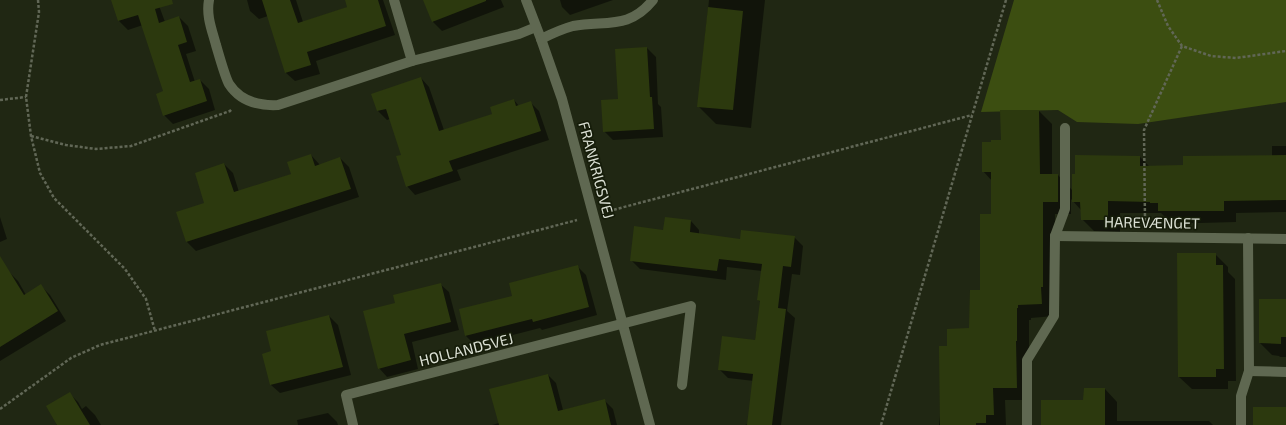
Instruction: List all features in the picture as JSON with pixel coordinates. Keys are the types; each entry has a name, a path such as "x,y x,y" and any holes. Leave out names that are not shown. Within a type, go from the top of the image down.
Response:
{"street":[{"path":"209,0 207,7 208,20 229,84 242,97 254,103 265,106 278,105 412,61 519,34 536,27"},
{"path":"394,0 412,61"},
{"name":"FRANKRIGSVEJ","path":"526,0 562,99 650,425"},
{"path":"541,39 572,26 623,21 637,16 653,0"},
{"path":"1027,425 1027,360 1054,316 1054,236 1065,209 1065,128"},
{"name":"HAREVÆNGET","path":"1054,236 1286,239"},
{"path":"1241,425 1241,396 1249,371 1248,238"},
{"path":"623,324 691,306 682,385"},
{"name":"HOLLANDSVEJ","path":"353,425 346,395 623,324"},
{"path":"1249,371 1286,372"}],"path":[{"path":"38,0 39,12 26,97 31,136 40,173 54,198 125,269 146,299 155,331"},
{"path":"881,425 1006,0"},
{"path":"1157,0 1168,26 1182,46 1211,56 1236,58 1286,51"},
{"path":"1145,237 1144,130 1182,46"},
{"path":"0,100 26,97"},
{"path":"31,136 66,145 96,149 131,146 230,111 242,97"},
{"path":"0,409 71,358 100,345 594,216 972,115"}],"green space":[{"path":"1014,0 1286,0 1286,102 1138,124 1077,122 1058,110 981,112"}],"building":[{"path":"111,0 172,0 173,4 155,9 159,23 179,16 187,42 178,45 190,82 200,79 207,101 163,116 156,94 163,91 138,15 118,21"},
{"path":"262,0 290,0 298,23 347,7 345,0 378,0 386,26 307,52 311,65 285,73"},
{"path":"423,0 486,0 486,1 432,22"},
{"path":"708,7 743,11 733,110 697,107"},
{"path":"647,47 650,97 652,97 654,129 603,132 601,100 618,99 615,49"},
{"path":"421,77 439,131 492,114 490,107 514,99 516,106 531,101 541,131 449,161 453,171 406,187 396,156 401,155 386,109 377,111 371,94"},
{"path":"1000,110 1039,110 1040,174 1058,174 1058,202 1043,202 1042,304 1018,305 1017,308 1017,388 993,388 994,415 986,415 986,423 976,423 976,425 940,425 939,346 947,346 947,329 969,328 970,290 980,290 980,214 991,214 991,172 982,172 982,142 1001,140"},
{"path":"311,154 315,166 340,157 351,189 186,242 176,212 204,203 195,173 224,163 234,192 291,174 287,162"},
{"path":"1075,155 1140,156 1140,166 1183,165 1183,156 1286,155 1286,200 1224,201 1224,211 1158,211 1158,203 1108,201 1108,220 1081,220 1080,202 1072,202 1072,174 1075,174"},
{"path":"665,217 691,220 690,232 740,239 741,230 795,236 791,267 783,266 778,308 786,309 772,425 747,425 753,374 718,370 722,336 755,340 760,301 757,300 762,264 719,259 717,271 630,261 634,226 663,230"},
{"path":"1177,253 1216,253 1216,265 1223,265 1224,369 1216,369 1216,377 1178,377"},
{"path":"0,256 24,295 41,284 58,311 0,347"},
{"path":"578,265 589,307 533,322 532,319 465,336 459,309 512,296 509,283"},
{"path":"441,283 451,322 404,334 411,360 378,369 363,311 395,303 393,295"},
{"path":"1259,299 1286,299 1286,337 1281,337 1281,344 1259,343"},
{"path":"329,315 343,367 270,385 262,354 271,351 266,331"},
{"path":"548,374 558,411 605,399 611,425 499,425 489,389"},
{"path":"1084,388 1105,388 1105,425 1041,425 1041,400 1083,400"},
{"path":"70,392 90,425 57,425 46,406"},
{"path":"1253,407 1286,407 1286,425 1253,425"}]}
